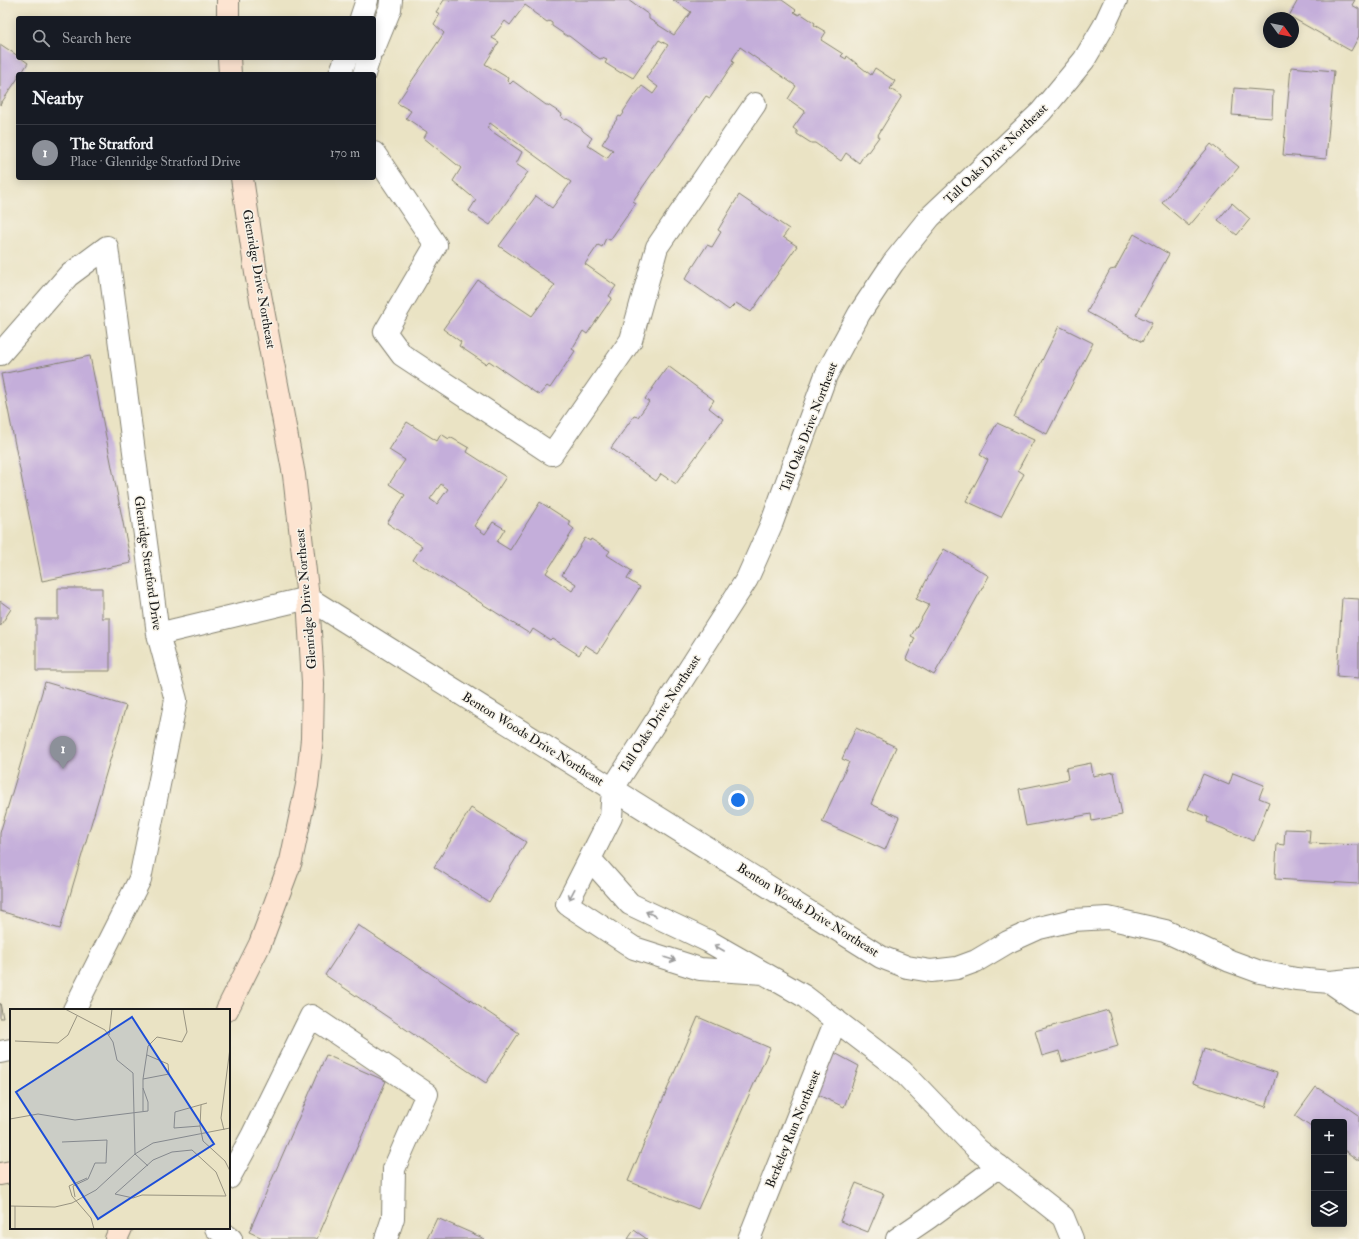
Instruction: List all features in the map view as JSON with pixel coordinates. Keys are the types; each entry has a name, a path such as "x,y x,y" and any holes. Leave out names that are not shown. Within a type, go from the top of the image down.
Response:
{"main road":[{"path":"228,0 228,16"},
{"path":"229,60 230,72"},
{"name":"Glenridge Drive Northeast","path":"228,1009 260,944 291,861 307,785 312,739 313,683 308,598 294,475 256,273 242,180"},
{"path":"0,1174 10,1172"},
{"path":"116,1239 121,1229"}],"street":[{"path":"362,16 367,0"},
{"path":"376,43 390,9 391,0"},
{"name":"Tall Oaks Drive Northeast","path":"613,788 746,579 771,525 826,376 859,314 893,263 930,217 1041,112 1084,60 1104,26 1116,0"},
{"path":"341,72 345,60"},
{"path":"365,72 368,60"},
{"path":"376,156 436,245 385,332 402,354 552,454 631,340 657,247 755,104"},
{"name":"Glenridge Stratford Drive","path":"0,354 68,276 107,247 158,634 176,700 140,879 75,1009"},
{"path":"158,634 308,598"},
{"name":"Benton Woods Drive Northeast","path":"308,598 881,957 907,967 931,971 957,968 976,961 1008,942 1040,928 1073,920 1108,918 1165,931 1230,961 1260,972 1296,979 1330,982 1359,979"},
{"path":"613,788 611,817 566,904 634,948 700,969 764,973"},
{"path":"590,859 630,904 708,941 804,996 902,1071 978,1150 1063,1217 1072,1239"},
{"path":"1330,982 1359,1002"},
{"path":"230,1176 252,1136 311,1016 427,1094 394,1169 393,1218 386,1239"},
{"name":"Berkeley Run Northeast","path":"749,1239 836,1020"},
{"path":"0,1052 10,1050"},
{"path":"897,1239 999,1166"},
{"path":"217,1229 231,1239"}],"building":[{"path":"444,0 628,0 649,15 649,19 674,35 691,12 673,0 782,0 796,10 794,12 799,15 800,13 815,23 814,25 826,32 821,40 843,54 841,56 846,59 847,56 871,75 875,68 895,81 890,89 902,96 878,135 879,137 859,163 846,153 841,161 815,143 811,143 797,134 797,131 793,128 805,111 788,99 796,86 740,47 732,60 734,62 710,98 706,96 633,201 636,203 610,240 606,238 602,247 598,245 585,264 616,286 609,296 612,298 587,334 583,331 572,349 575,351 550,388 547,386 539,395 489,361 486,364 459,346 461,342 443,329 478,280 532,316 555,285 499,246 536,196 552,208 571,182 490,123 487,128 522,152 516,164 528,172 490,225 469,211 476,200 453,181 461,168 424,138 427,132 406,118 411,111 397,103 444,33 434,24 440,14 436,12","holes":["525,5 547,22 549,21 552,23 552,26 569,36 600,59 602,58 607,60 605,63 621,73 623,72 633,78 659,40 668,45 646,78 658,87 653,94 642,86 633,97 623,112 624,113 621,117 619,116 608,132 609,133 602,144 613,150 607,158 587,145 592,138 581,128 567,119 565,120 561,117 562,114 546,105 513,81 510,84 507,81 508,78 485,64 499,42 492,38 505,21 510,25"]},
{"path":"1298,0 1355,0 1352,5 1359,9 1359,36 1351,51 1299,22 1299,12 1291,12"},
{"path":"0,44 16,55 16,60 24,60 28,63 22,72 16,72 16,81 0,105"},
{"path":"1291,67 1334,71 1326,159 1283,155"},
{"path":"1234,88 1273,91 1272,118 1232,115"},
{"path":"1211,144 1239,167 1189,226 1162,203"},
{"path":"739,195 789,229 783,237 797,246 751,312 736,303 729,310 685,279 707,245 712,247 721,232 718,230"},
{"path":"1232,203 1250,219 1237,235 1218,220"},
{"path":"1134,234 1169,254 1136,315 1152,323 1142,342 1087,312 1110,270 1115,269"},
{"path":"1059,326 1093,343 1047,434 1014,417"},
{"path":"90,356 131,563 42,581 1,374"},
{"path":"668,366 714,400 709,408 723,419 676,484 661,474 656,481 611,448 634,416 638,417 649,402 645,399"},
{"path":"407,422 437,441 441,434 449,439 450,437 469,448 467,452 506,477 474,526 485,534 493,522 505,529 497,542 510,550 540,502 571,522 569,525 574,529 546,573 572,591 576,584 562,575 585,538 590,541 591,539 610,551 607,555 632,571 627,579 640,587 598,653 585,645 579,655 552,638 550,640 533,629 530,634 413,560 422,546 387,523 405,495 389,484 405,460 389,450","holes":["441,484 448,489 437,504 430,499"]},
{"path":"997,423 1034,440 1018,470 1024,474 1001,517 966,501 988,460 980,455"},
{"path":"944,549 989,576 934,675 906,659 915,638 911,636 929,605 916,599"},
{"path":"58,588 102,588 102,618 110,618 110,671 36,671 36,619 58,619"},
{"path":"1342,598 1359,599 1359,678 1337,676"},
{"path":"0,601 11,609 0,626"},
{"path":"45,682 126,706 60,929 0,911 0,833"},
{"path":"856,728 896,747 871,804 899,817 885,850 822,822 849,762 842,759"},
{"path":"1091,763 1093,776 1114,772 1122,815 1092,821 1091,814 1026,826 1019,789 1068,779 1066,768"},
{"path":"1233,773 1264,785 1259,798 1269,802 1254,841 1207,822 1208,817 1188,809 1203,774 1229,785"},
{"path":"471,808 526,842 489,902 434,867"},
{"path":"1285,829 1310,830 1309,843 1359,845 1359,884 1275,879 1277,844 1284,845"},
{"path":"358,925 519,1033 486,1083 325,975"},
{"path":"0,1003 3,1018 0,1018"},
{"path":"1108,1010 1118,1046 1062,1062 1059,1051 1042,1056 1035,1031"},
{"path":"698,1017 770,1048 698,1209 628,1181"},
{"path":"1204,1049 1277,1073 1266,1107 1193,1083"},
{"path":"831,1051 859,1066 844,1107 816,1094"},
{"path":"326,1055 386,1081 317,1239 265,1239 249,1232"},
{"path":"1316,1087 1359,1115 1359,1161 1347,1152 1347,1119 1311,1119 1311,1127 1295,1116"},
{"path":"856,1183 884,1194 868,1232 840,1221"},
{"path":"437,1218 485,1239 427,1239"},
{"path":"634,1230 647,1239 628,1239"}],"place":[{"name":"The Stratford","path":"63,769"}]}
